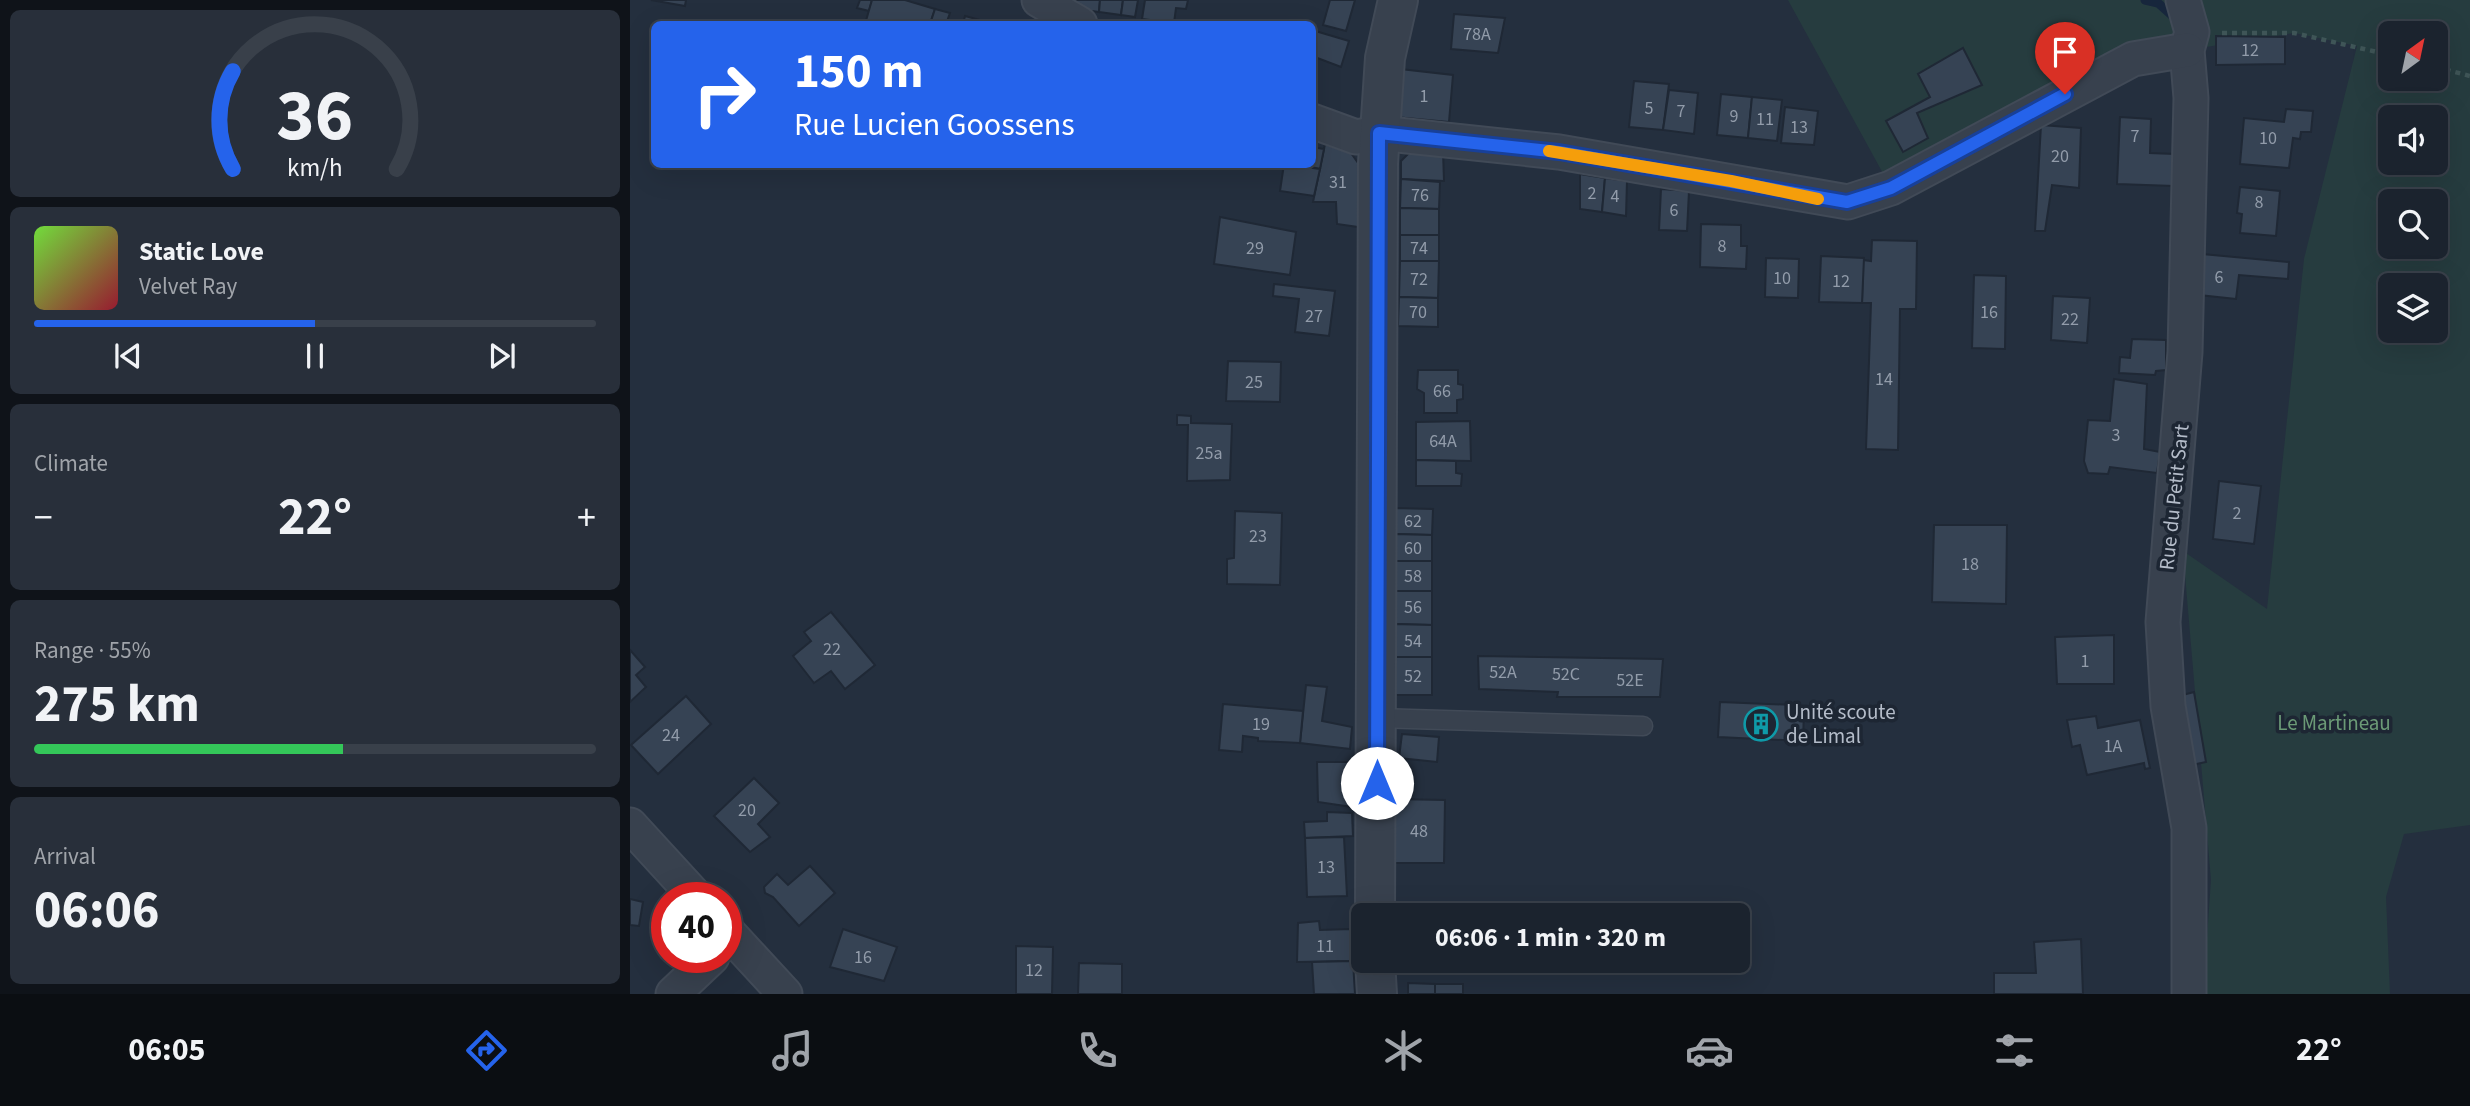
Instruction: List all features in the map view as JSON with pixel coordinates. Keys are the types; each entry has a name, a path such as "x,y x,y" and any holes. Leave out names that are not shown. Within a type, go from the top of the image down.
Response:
{"street":[{"path":"1039,0 1075,21"},
{"path":"1375,903 1379,133 1385,58 1398,0"},
{"name":"Rue du Petit Sart","path":"2183,0 2190,41 2191,97 2185,352 2163,622 2168,706 2189,828 2189,994"},
{"path":"1316,122 1356,137 1379,133 1559,152 1847,202 1891,188 2133,59 2190,41"},
{"path":"630,825 682,882"},
{"path":"742,957 785,994"},
{"path":"673,994 694,973"},
{"path":"1376,973 1377,994"}],"lane":[{"path":"1377,718 1643,726"}],"path":[{"path":"2190,41 2294,33 2378,52"},
{"path":"2448,70 2470,76"}],"green space":[{"name":"Le Martineau","path":"1788,0 2470,0 2470,825 2404,834 2386,897 2390,994 2203,994 2211,880 2183,551 2267,609 2304,259 2357,46 2294,33 2187,50 1891,188"}],"building":[{"path":"651,0 686,0 685,6"},
{"path":"860,0 872,0 869,11 857,8"},
{"path":"872,0 905,0 935,9 931,21 866,21"},
{"path":"1066,0 1100,0 1099,12 1077,9"},
{"path":"1100,0 1123,0 1121,15 1099,12"},
{"path":"1123,0 1138,0 1135,17 1121,15"},
{"path":"1145,0 1188,0 1186,9 1176,8 1174,21 1142,19"},
{"path":"1330,0 1355,0 1346,31 1323,25"},
{"path":"935,9 950,13 947,21 931,21"},
{"path":"1454,14 1505,18 1498,53 1451,49"},
{"path":"965,16 984,21 964,21"},
{"path":"1316,31 1349,41 1341,67 1316,58"},
{"path":"2216,36 2285,37 2285,64 2216,65"},
{"path":"1963,48 1982,85 1917,113 1928,138 1903,152 1886,121 1930,97 1918,74"},
{"path":"1400,69 1453,75 1449,122 1395,117"},
{"path":"1634,81 1669,84 1663,130 1629,127"},
{"path":"1669,90 1698,93 1694,134 1663,130"},
{"path":"1721,94 1752,97 1748,138 1717,135"},
{"path":"1752,97 1782,100 1777,141 1748,138"},
{"path":"1785,107 1818,111 1814,145 1781,143"},
{"path":"2286,109 2313,111 2311,132 2301,132 2300,139 2293,138 2289,168 2240,164 2244,118 2284,122"},
{"path":"2120,117 2151,119 2150,153 2175,154 2174,186 2117,184"},
{"path":"2041,125 2081,128 2079,188 2052,185 2045,231 2035,231"},
{"path":"1325,144 1351,153 1358,163 1358,227 1337,224 1336,202 1313,202"},
{"path":"1316,148 1324,149 1320,169 1316,168"},
{"path":"1443,151 1444,181 1401,179 1401,161 1410,152"},
{"path":"1283,168 1320,169 1314,196 1280,191"},
{"path":"1580,174 1605,178 1602,212 1580,209"},
{"path":"1605,178 1627,181 1626,216 1602,212"},
{"path":"1401,179 1440,182 1439,209 1400,208"},
{"path":"2240,187 2280,191 2276,236 2240,233 2242,214 2237,213"},
{"path":"1661,189 1689,191 1687,231 1659,230"},
{"path":"1400,208 1439,209 1439,235 1400,235"},
{"path":"1220,217 1296,232 1290,275 1214,264"},
{"path":"1701,224 1741,225 1741,246 1747,246 1746,269 1700,267"},
{"path":"1400,235 1439,235 1439,261 1400,261"},
{"path":"1872,240 1917,241 1916,309 1900,309 1898,450 1866,449 1871,303 1862,303 1863,260 1871,261"},
{"path":"2202,254 2289,262 2288,279 2239,275 2236,299 2199,295"},
{"path":"1821,256 1864,258 1862,303 1819,302"},
{"path":"1766,258 1799,259 1798,298 1765,297"},
{"path":"1400,261 1439,261 1438,298 1399,297"},
{"path":"1974,275 2006,276 2005,349 1972,348"},
{"path":"1274,284 1335,291 1329,336 1295,332 1299,299 1273,296"},
{"path":"2053,296 2090,298 2087,343 2051,340"},
{"path":"1399,297 1438,298 1438,327 1398,326"},
{"path":"2132,339 2166,340 2166,370 2156,371 2155,375 2119,373 2120,357 2130,358"},
{"path":"1228,361 1281,362 1280,402 1226,401"},
{"path":"1418,370 1458,370 1458,384 1463,385 1463,399 1457,400 1457,413 1424,413 1424,393 1417,389"},
{"path":"2114,379 2147,384 2144,449 2160,452 2157,473 2110,467 2108,474 2088,473 2084,461 2088,420 2110,421"},
{"path":"1177,415 1191,416 1191,423 1232,424 1230,480 1187,481 1188,425 1177,425"},
{"path":"1470,421 1471,461 1416,460 1416,422"},
{"path":"1416,460 1456,461 1456,473 1462,474 1461,486 1416,486"},
{"path":"2219,481 2261,486 2254,544 2213,539"},
{"path":"1394,508 1433,509 1432,535 1394,534"},
{"path":"1235,511 1282,513 1280,585 1227,584 1227,559 1234,558"},
{"path":"1934,525 2007,525 2006,604 1932,602"},
{"path":"1394,534 1432,535 1432,561 1393,561"},
{"path":"1393,561 1432,561 1432,591 1394,591"},
{"path":"1394,591 1432,591 1432,625 1393,624"},
{"path":"831,612 875,665 845,689 831,671 814,683 793,656 811,641 804,632"},
{"path":"1393,624 1432,625 1432,657 1393,657"},
{"path":"2114,635 2114,684 2057,684 2055,637"},
{"path":"630,650 645,667 636,675 646,687 630,702"},
{"path":"1478,656 1663,659 1660,697 1557,697 1558,692 1479,689"},
{"path":"1393,657 1432,657 1432,695 1393,695"},
{"path":"1306,685 1327,687 1322,721 1352,727 1350,749 1300,743"},
{"path":"2194,692 2206,762 2187,766 2171,698"},
{"path":"686,696 711,724 658,774 631,745"},
{"name":"Unité scoute de Limal","path":"1720,702 1795,705 1795,709 1804,710 1803,741 1718,737"},
{"path":"1223,704 1303,711 1300,743 1258,741 1258,738 1243,736 1242,752 1219,750"},
{"path":"2096,716 2098,728 2140,720 2150,768 2145,769 2144,763 2087,775 2080,745 2072,747 2067,720"},
{"path":"1402,734 1439,737 1437,762 1399,758"},
{"path":"1317,762 1353,762 1352,807 1318,802"},
{"path":"754,778 779,803 758,824 770,837 750,852 714,816"},
{"path":"1393,799 1445,800 1444,863 1393,863"},
{"path":"1327,812 1352,813 1353,836 1305,838 1304,822 1327,821"},
{"path":"1344,837 1347,896 1307,897 1305,838"},
{"path":"810,866 835,893 799,926 773,897 765,893 764,887 777,874 788,885"},
{"path":"630,899 643,902 639,926 630,925"},
{"path":"1319,921 1320,930 1351,929 1351,961 1297,962 1298,923"},
{"path":"843,929 897,947 884,981 830,967"},
{"path":"2081,939 2083,994 1994,994 1994,973 2036,973 2034,942"},
{"path":"1016,946 1053,947 1052,994 1016,994"},
{"path":"1351,961 1355,994 1314,994 1312,962"},
{"path":"1079,963 1122,964 1122,994 1078,994"},
{"path":"1408,983 1435,984 1435,994 1408,994"},
{"path":"1435,984 1463,984 1463,994 1435,994"}],"waterway":[{"path":"2145,0 2158,3 2177,20"}],"slow traffic":[{"path":"1549,151 1731,181 1818,199"}],"place":[{"name":"Unité scoute de Limal","path":"1761,724"}],"route":[{"path":"1377,783 1379,133 1559,152 1731,181 1815,199 1847,202 1861,200 1891,188 2065,94"}]}
